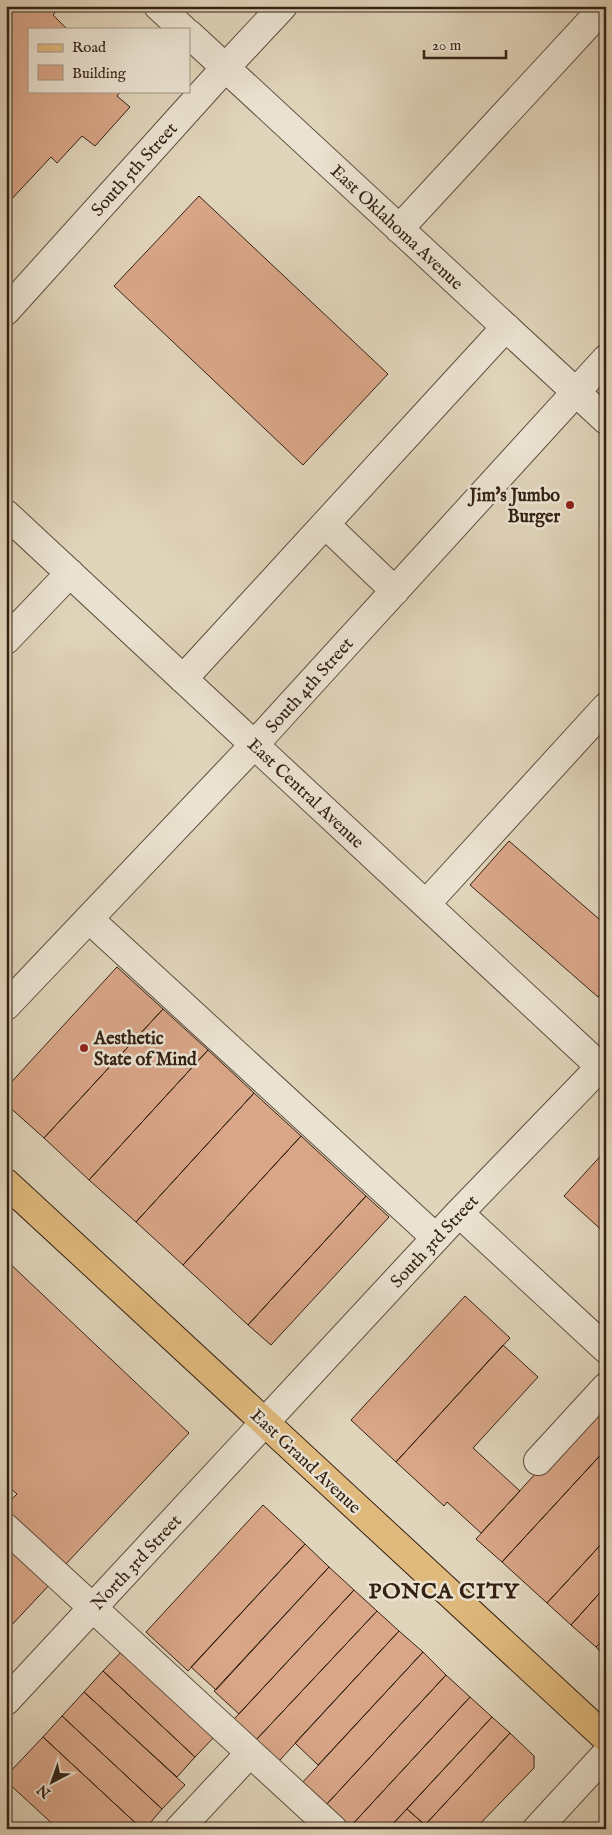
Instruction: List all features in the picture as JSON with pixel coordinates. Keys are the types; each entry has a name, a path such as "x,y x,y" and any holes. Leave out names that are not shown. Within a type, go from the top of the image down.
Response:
{"main road":[{"name":"East Grand Avenue","path":"6,1183 606,1738"}],"street":[{"path":"158,6 182,28"},
{"name":"South 5th Street","path":"6,311 283,6"},
{"path":"399,229 605,6"},
{"name":"East Oklahoma Avenue","path":"190,35 606,420"},
{"path":"183,679 506,327"},
{"name":"South 4th Street","path":"6,1006 254,745 606,358"},
{"name":"East Central Avenue","path":"6,514 604,1067"},
{"path":"325,524 395,591"},
{"path":"6,640 70,573"},
{"path":"426,904 606,707"},
{"path":"89,918 436,1238"},
{"name":"South 3rd Street","path":"264,1422 459,1213 604,1067"},
{"path":"459,1213 606,1349"},
{"path":"538,1461 604,1393"},
{"name":"North 3rd Street","path":"6,1701 264,1422"},
{"path":"6,1528 333,1829"},
{"path":"179,1829 250,1753"},
{"path":"536,1829 606,1754"}],"building":[{"path":"6,6 61,6 53,15 66,28 28,28 28,92 120,92 117,96 130,107 95,146 82,136 57,163 51,157 6,205"},
{"path":"199,196 388,374 303,465 114,286"},
{"path":"509,841 606,925 606,989 598,997 470,885"},
{"name":"Aesthetic State of Mind","path":"117,967 163,1009 44,1138 6,1104 6,1088"},
{"path":"163,1009 208,1050 89,1180 44,1138"},
{"path":"208,1050 254,1093 136,1222 89,1180"},
{"path":"254,1093 301,1136 183,1265 136,1222"},
{"path":"301,1136 366,1196 248,1325 183,1265"},
{"path":"606,1150 606,1234 564,1196"},
{"path":"366,1196 389,1217 271,1345 248,1325"},
{"path":"6,1260 189,1433 65,1565 6,1510 6,1505 17,1494 6,1484"},
{"path":"465,1296 510,1338 396,1462 351,1420"},
{"path":"503,1345 538,1377 473,1448 520,1491 481,1533 447,1502 444,1506 396,1462"},
{"path":"595,1408 606,1418 606,1449 502,1562 476,1539"},
{"path":"606,1449 606,1539 547,1603 502,1562"},
{"path":"263,1505 305,1544 188,1671 146,1632"},
{"path":"6,1536 54,1580 6,1631"},
{"path":"606,1539 606,1586 571,1625 547,1603"},
{"path":"305,1544 329,1567 216,1690 191,1667"},
{"path":"329,1567 354,1590 239,1714 214,1691"},
{"path":"606,1586 606,1637 596,1647 571,1625"},
{"path":"354,1590 377,1611 256,1740 234,1719"},
{"path":"377,1611 399,1631 279,1761 256,1740"},
{"path":"399,1631 423,1652 318,1765 295,1743"},
{"path":"606,1637 606,1657 596,1647"},
{"path":"124,1649 216,1735 195,1757 103,1671"},
{"path":"423,1652 446,1675 326,1805 302,1783"},
{"path":"103,1671 195,1757 177,1777 84,1692"},
{"path":"446,1675 470,1697 350,1827 326,1805"},
{"path":"84,1692 185,1785 162,1809 62,1716"},
{"path":"470,1697 492,1717 388,1829 352,1829 350,1827"},
{"path":"62,1716 162,1809 145,1829 142,1829 43,1737"},
{"path":"492,1717 510,1733 425,1825 407,1809"},
{"path":"510,1733 534,1756 534,1768 475,1829 388,1829 407,1809 425,1825"},
{"path":"43,1737 142,1829 58,1829 6,1781 6,1776"}],"place":[{"name":"Jim's Jumbo Burger","path":"570,505"},
{"name":"Aesthetic State of Mind","path":"84,1048"}],"district":[{"name":"PONCA CITY","path":"444,1590"}]}
